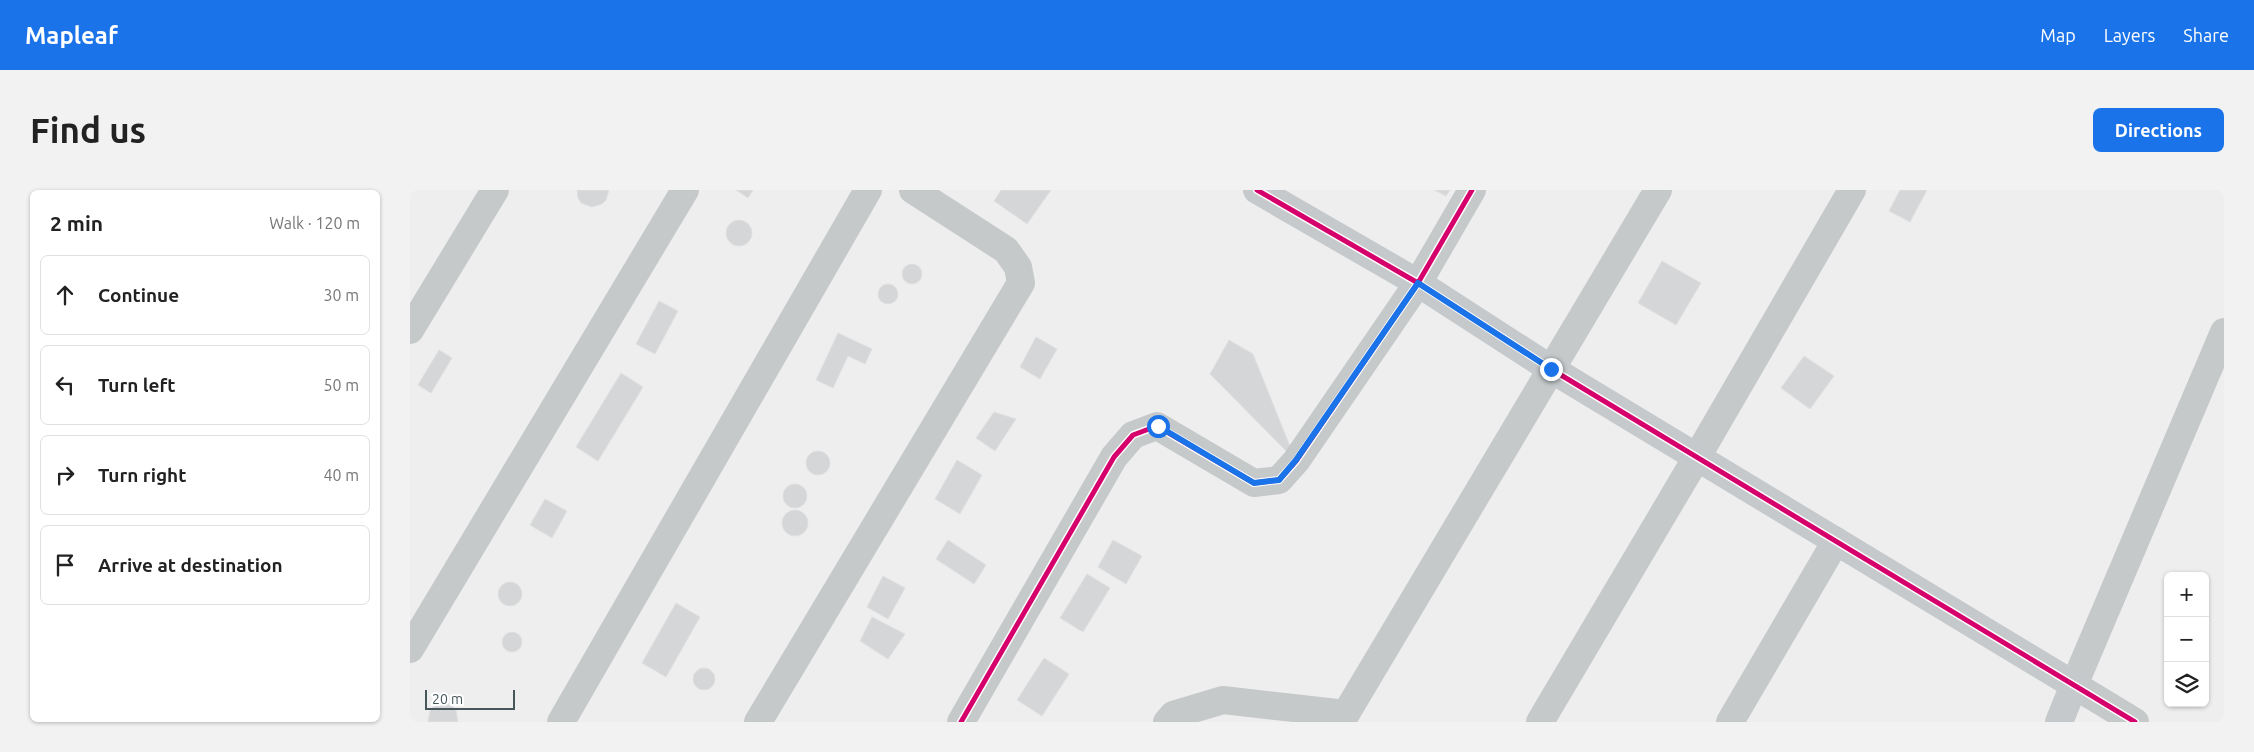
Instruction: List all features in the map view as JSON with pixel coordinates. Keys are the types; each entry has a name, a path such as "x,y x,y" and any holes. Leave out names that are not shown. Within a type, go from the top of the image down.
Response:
{"street":[{"path":"410,330 496,190"},
{"path":"410,649 685,190"},
{"path":"561,722 868,190"},
{"path":"758,722 1021,283 1018,267 1006,250 914,190"},
{"path":"961,722 1114,457 1133,435 1158,426 1254,483 1279,480 1296,460 1418,283 1472,190"},
{"path":"1167,722 1173,715 1223,700 1344,718 1658,190"},
{"path":"1540,722 1698,457 1852,190"},
{"path":"1262,191 1418,283 1551,369 2135,722"},
{"path":"2058,722 2224,332"},
{"path":"1730,722 1836,541"}],"building":[{"path":"577,190 609,190 606,200 602,204 592,207 581,203"},
{"path":"736,190 753,190 748,198"},
{"path":"1001,190 1051,190 1027,224 994,201"},
{"path":"1434,190 1450,190 1446,196"},
{"path":"1900,190 1927,190 1910,222 1889,211"},
{"path":"739,220 748,224 752,233 748,242 739,246 730,242 726,233 730,224"},
{"path":"1662,261 1701,283 1676,325 1638,303"},
{"path":"912,264 919,267 922,274 919,281 912,284 905,281 902,274 905,267"},
{"path":"888,284 895,287 898,294 895,301 888,304 881,301 878,294 881,287"},
{"path":"659,301 678,311 655,354 636,344"},
{"path":"838,333 872,349 865,364 848,356 833,388 816,380"},
{"path":"1036,337 1057,349 1040,379 1020,367"},
{"path":"1229,340 1253,354 1296,461 1210,374"},
{"path":"439,350 452,358 431,393 418,385"},
{"path":"1804,356 1834,376 1810,409 1781,388"},
{"path":"621,373 643,387 598,461 576,447"},
{"path":"994,412 1016,419 995,451 976,438"},
{"path":"818,451 827,454 830,463 827,472 818,475 809,472 806,463 809,454"},
{"path":"957,460 982,475 960,514 935,499"},
{"path":"795,484 800,485 806,491 806,501 800,507 795,508 790,507 784,501 783,496 784,491 790,485"},
{"path":"545,499 567,511 552,538 530,525"},
{"path":"795,510 804,514 808,523 804,532 795,536 786,532 782,523 786,514"},
{"path":"948,540 986,565 974,584 936,559"},
{"path":"1113,540 1142,556 1126,584 1098,567"},
{"path":"1087,574 1110,588 1083,632 1060,618"},
{"path":"883,576 905,588 888,619 867,607"},
{"path":"510,582 518,586 522,594 518,602 510,606 502,602 498,594 502,586"},
{"path":"676,603 700,617 666,677 642,663"},
{"path":"872,617 905,634 888,659 860,641"},
{"path":"512,632 519,635 522,642 519,649 512,652 505,649 502,642 505,635"},
{"path":"1044,658 1069,674 1042,716 1017,700"},
{"path":"704,668 712,671 715,679 712,687 704,690 696,687 693,679 696,671"},
{"path":"442,703 452,706 456,710 458,722 428,722 430,711 433,707"}],"cycle path":[{"path":"1257,190 1418,283 1551,369 2135,722"},
{"path":"961,722 1114,457 1133,435 1157,426 1254,483 1279,480 1296,461 1418,283 1472,190"}],"route":[{"path":"1158,426 1254,483 1279,480 1296,460 1418,283 1551,369"}]}
